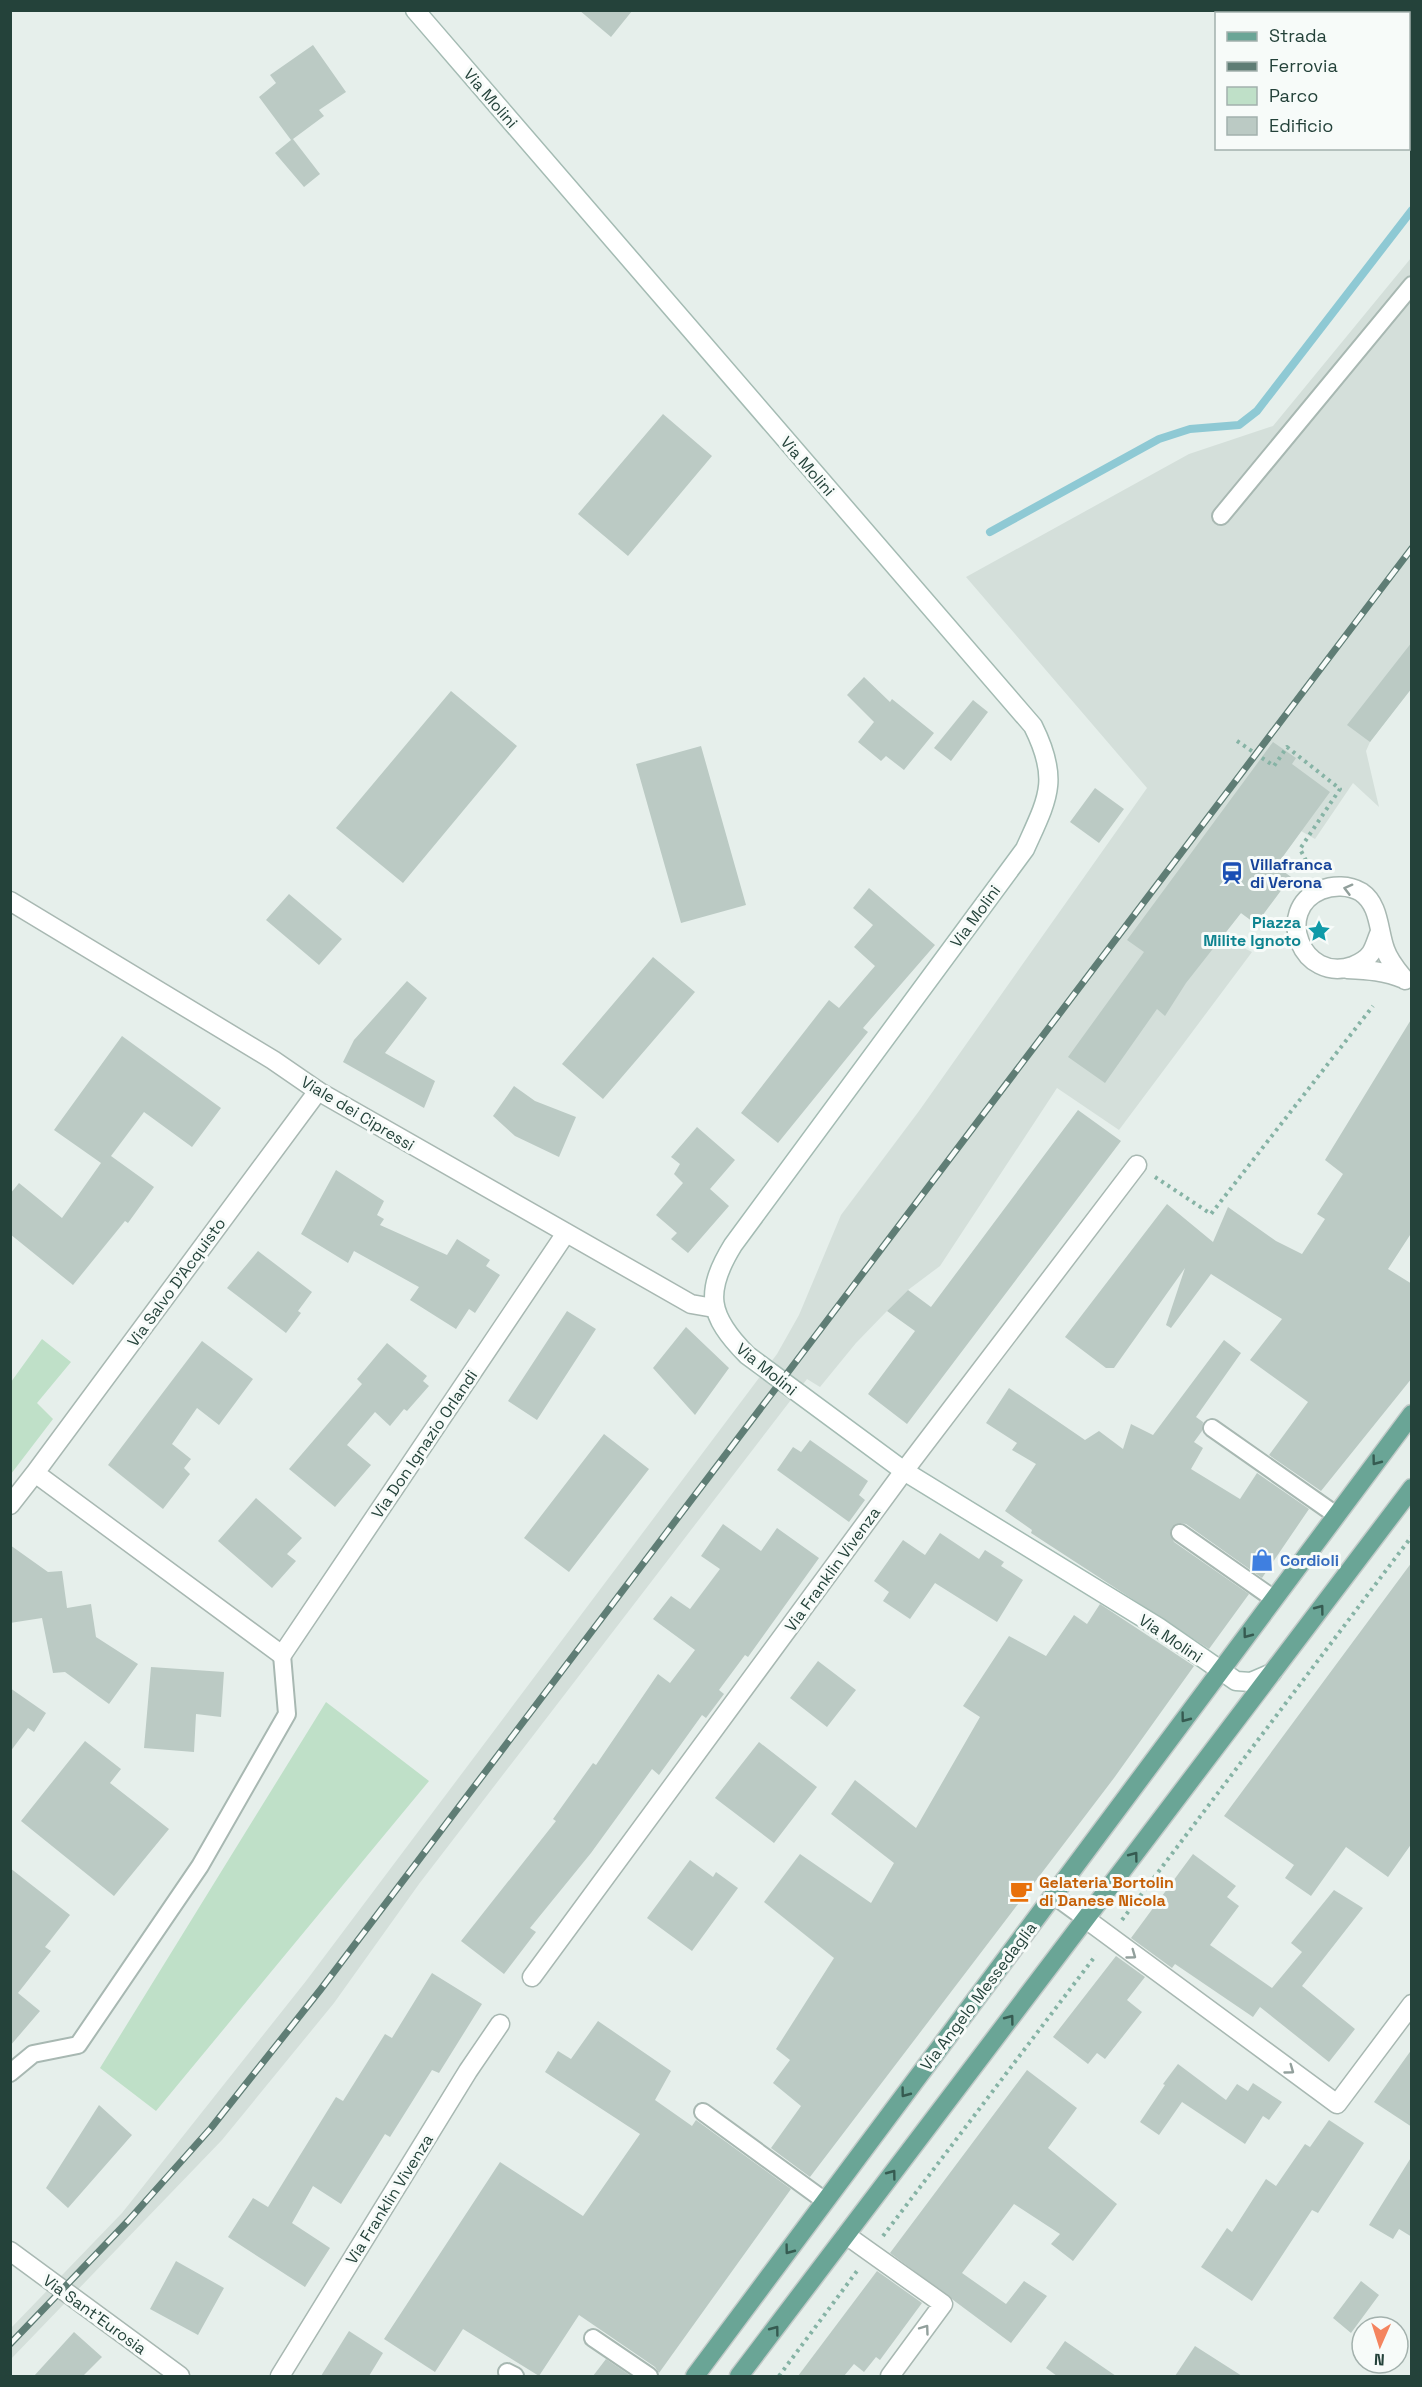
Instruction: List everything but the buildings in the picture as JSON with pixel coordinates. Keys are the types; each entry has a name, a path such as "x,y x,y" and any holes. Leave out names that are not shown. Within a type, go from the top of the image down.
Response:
{"main road":[{"name":"Via Angelo Messedaglia","path":"695,2376 1412,1414"},
{"path":"739,2376 1412,1488"}],"street":[{"name":"Via Molini","path":"415,10 1033,726 1049,764 1050,786 1042,812 1025,849 733,1245 722,1263 714,1286 714,1308 733,1341 747,1355 904,1471 1158,1628 1220,1671 1243,1682 1251,1682 1272,1673"},
{"path":"1336,886 1360,892 1372,903 1380,921 1380,932 1392,964 1408,982 1380,971 1330,968 1314,962 1305,953 1298,940 1297,918 1303,905 1313,894 1322,889 1336,886"},
{"name":"Viale dei Cipressi","path":"10,901 273,1060 318,1091 691,1304 714,1308"},
{"path":"1345,969 1360,963 1371,954 1380,932"},
{"name":"Via Salvo D'Acquisto","path":"10,1504 318,1091"},
{"name":"Via Franklin Vivenza","path":"532,1977 904,1471 1137,1165"},
{"name":"Via Don Ignazio Orlandi","path":"282,1655 566,1233"},
{"path":"35,1473 282,1655"},
{"path":"1086,1919 1337,2104 1412,2004"},
{"name":"Via Franklin Vivenza","path":"280,2376 462,2081 500,2024"},
{"path":"846,2235 943,2304 890,2376"},
{"name":"Via Sant'Eurosia","path":"10,2251 180,2376"}],"lane":[{"path":"1221,516 1412,285"},
{"path":"1212,1428 1336,1515"},
{"path":"1180,1533 1274,1599"},
{"path":"10,2073 33,2055 78,2045 200,1866 287,1714 282,1655"},
{"path":"1053,1895 1086,1919"},
{"path":"704,2112 825,2201"},
{"path":"593,2338 649,2376"}],"path":[{"path":"1237,741 1274,766 1287,747 1340,789 1300,849 1322,889"},
{"path":"1137,1165 1211,1214 1374,1005"}],"shaded area":[{"path":"1411,258 1411,688 1370,742 1366,751 1379,807 1353,783 1315,839 1301,831 1276,866 1291,877 1256,924 1241,913 1222,937 1252,952 1119,1130 1057,1088 940,1266 908,1290 887,1311 856,1343 820,1387 807,1379 419,1884 334,2003 222,2140 11,2359 11,2328 122,2213 306,1981 777,1354 799,1315 841,1215 919,1111 1147,788 966,577 1189,454 1273,426"}],"green space":[{"path":"42,1339 71,1362 37,1403 53,1419 11,1474 11,1382"},
{"path":"326,1702 429,1781 156,2111 100,2068"}],"waterway":[{"path":"990,532 1159,439 1190,429 1239,425 1257,411 1412,210"}],"railway":[{"path":"10,2344 128,2221 211,2128 321,1989 1412,548"}],"place":[{"name":"Villafranca di Verona","path":"1232,873"},
{"name":"Piazza Milite Ignoto","path":"1319,931"},
{"name":"Cordioli","path":"1262,1560"},
{"name":"Gelateria Bortolin di Danese Nicola","path":"1021,1891"}]}
